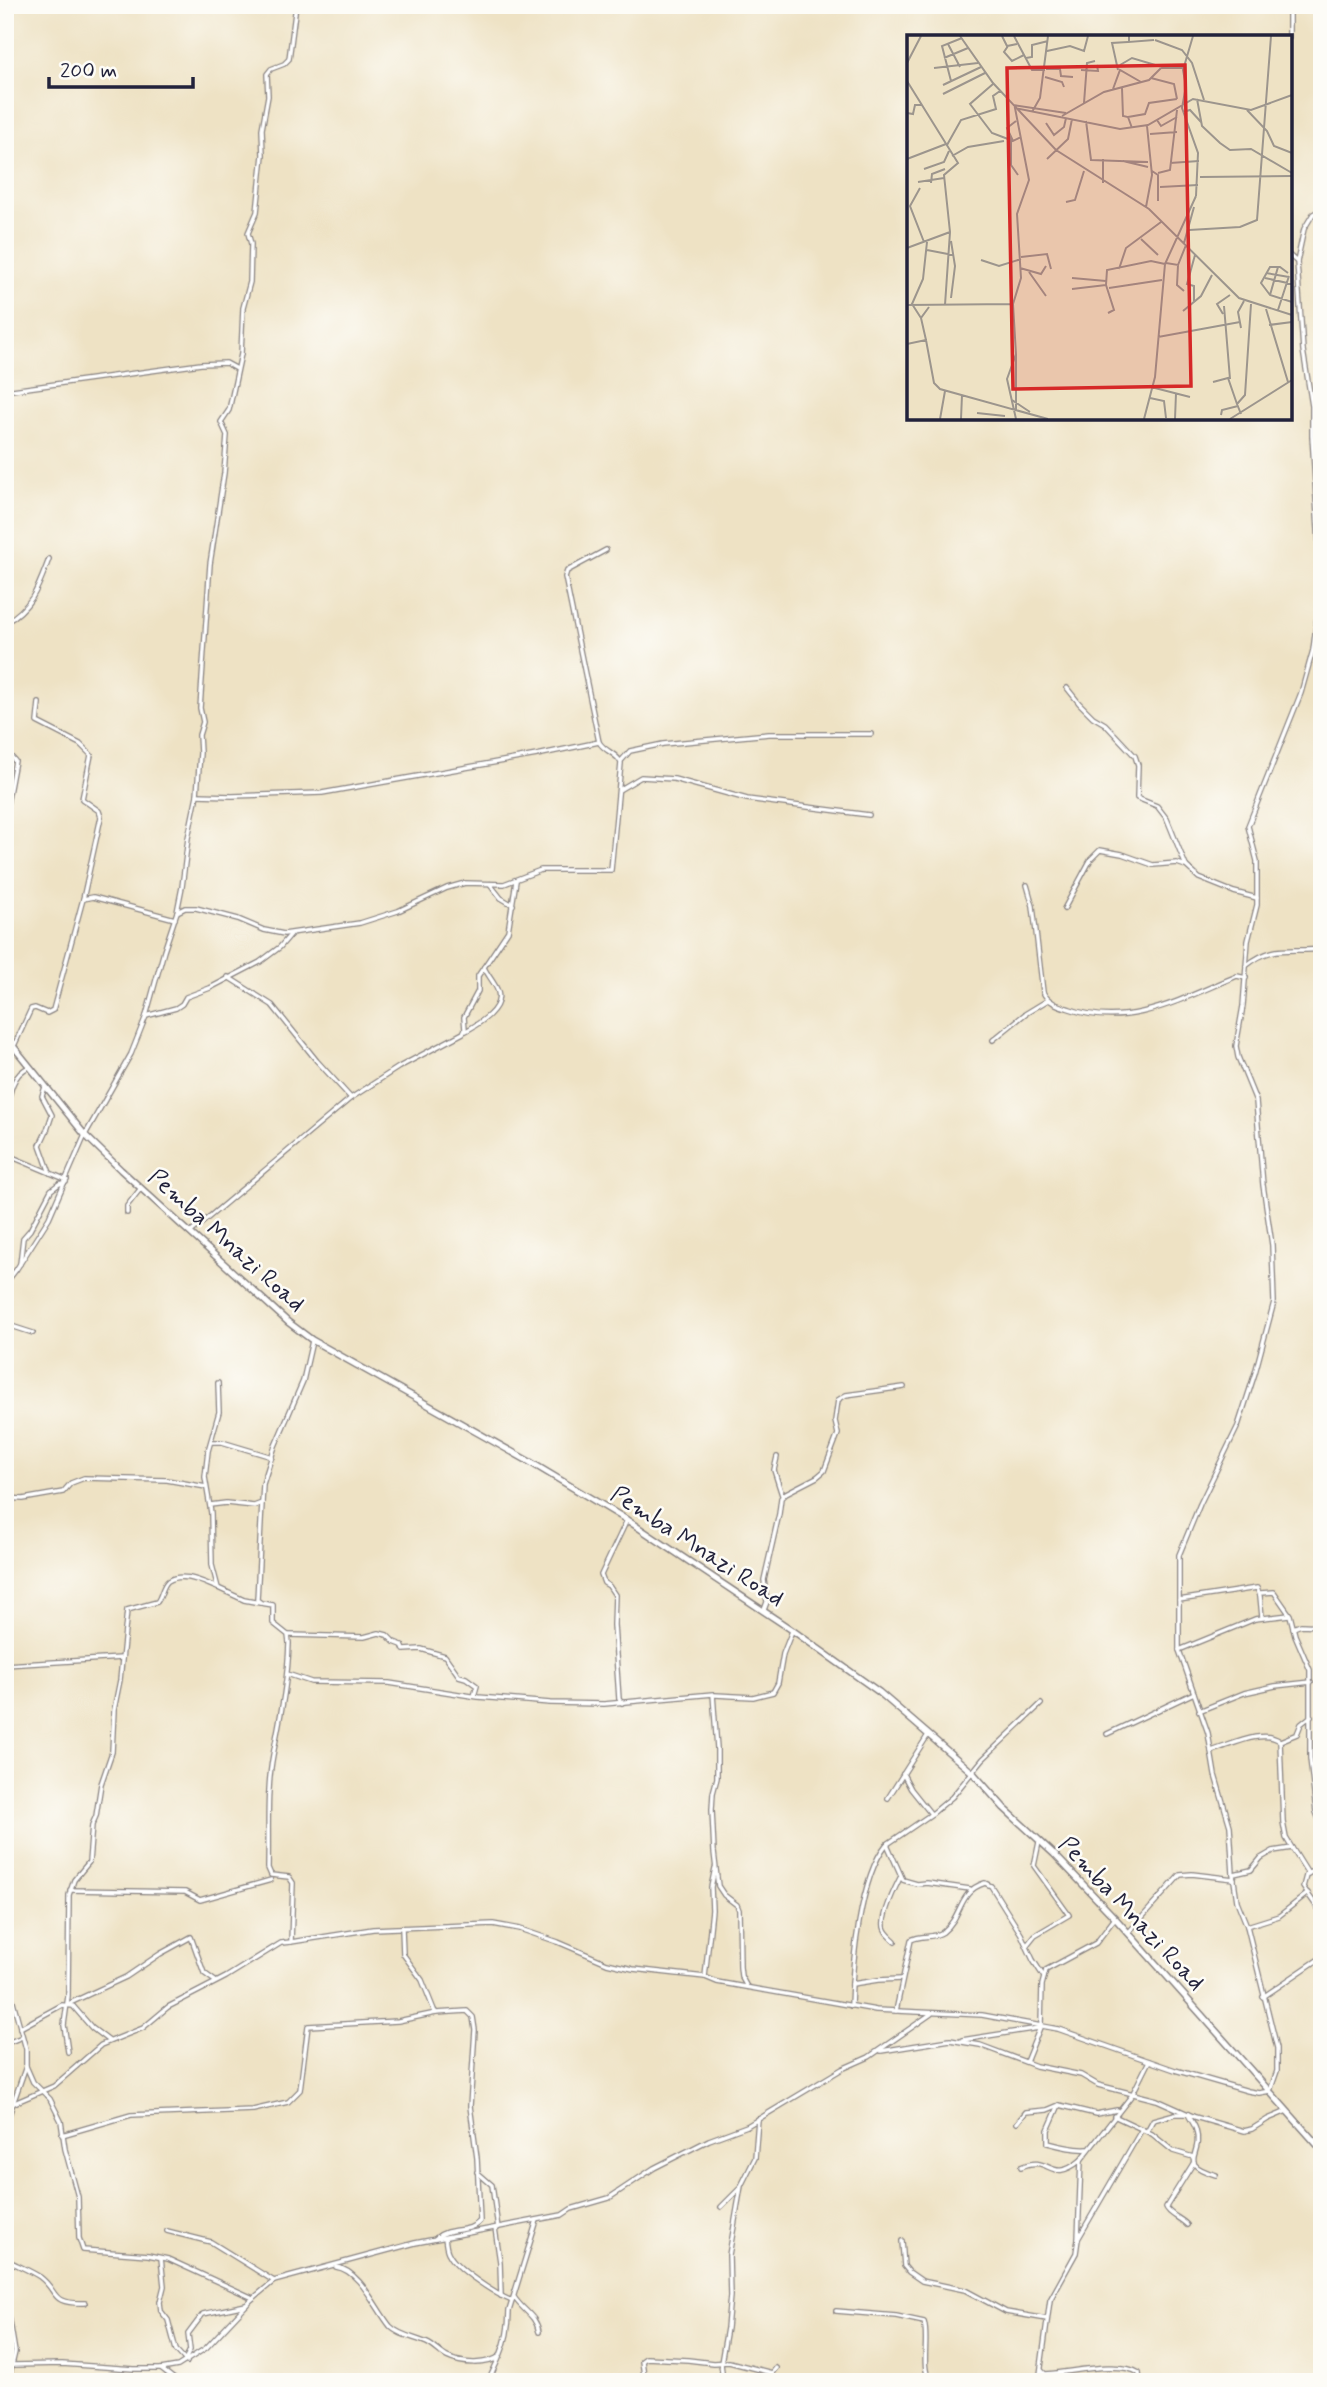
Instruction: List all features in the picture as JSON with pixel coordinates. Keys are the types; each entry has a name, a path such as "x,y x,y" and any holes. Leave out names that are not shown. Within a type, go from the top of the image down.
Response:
{"main road":[{"name":"Pemba Mnazi Road","path":"5,1035 85,1135 288,1322 312,1340 530,1462 627,1520 792,1630 879,1692 973,1773 1004,1808 1115,1918 1322,2150"}],"street":[{"path":"5,1284 49,1218 85,1135 131,1054 146,1016 183,887 188,838 197,795 209,578 226,457 227,435 221,422 229,410 241,354 243,308 250,282 251,248 248,233 257,212 263,155 263,122 268,96 267,75 271,69 289,59 296,5"},
{"path":"1289,5 1289,35"},
{"path":"5,2107 43,2092 63,2080 92,2052 109,2041 143,2028 168,2007 226,1977 281,1943 373,1929 504,1926 558,1942 607,1963 633,1969 705,1977 717,1982 851,2006 982,2015 1058,2029 1149,2061 1248,2091 1270,2091 1277,2071 1278,2056 1247,1926 1239,1907 1233,1877 1230,1826 1208,1733 1179,1650 1180,1550 1238,1426 1274,1302 1272,1245 1263,1185 1256,1101 1236,1046 1243,1006 1248,941 1257,898 1257,861 1248,826 1297,704 1316,636 1320,561 1312,452 1312,407 1303,350 1297,262 1304,229 1313,214 1322,209"},
{"path":"1292,258 1297,262"},
{"path":"5,391 201,365 226,363 234,365 238,370"},
{"path":"606,550 568,571 565,577 599,742 621,761"},
{"path":"5,623 29,605 49,559"},
{"path":"1316,636 1322,636"},
{"path":"1067,688 1093,717 1103,722 1135,756 1138,765 1138,798 1157,806 1167,819 1186,866 1199,878 1257,898"},
{"path":"14,1046 31,1009 47,1013 53,1010 83,900 101,817 99,811 82,799 90,755 80,744 37,722 38,703"},
{"path":"177,912 185,908 196,908 275,933 292,933 360,923 406,908 447,888 465,883 504,884 541,870 611,870 621,761 630,751 663,744 769,734 871,734"},
{"path":"197,795 321,793 599,742"},
{"path":"5,750 15,761 5,816"},
{"path":"619,790 641,777 674,779 747,799 869,815"},
{"path":"1064,909 1098,851 1113,852 1153,865 1172,862 1186,866"},
{"path":"464,1032 464,1017 476,995 477,979 508,931 516,880"},
{"path":"490,884 501,898 513,905"},
{"path":"1027,885 1033,906 1043,992 1048,1000 1074,1011 1096,1016 1136,1014 1153,1010 1237,976 1245,978"},
{"path":"83,900 93,897 175,919"},
{"path":"146,1016 176,1008 187,997 260,962 280,947 292,933"},
{"path":"1246,966 1260,955 1272,951 1322,949"},
{"path":"190,1233 351,1098 490,1014 499,998 484,966"},
{"path":"228,977 272,1005 351,1098"},
{"path":"993,1040 1025,1014 1048,1000"},
{"path":"5,1117 15,1080 22,1070 31,1066"},
{"path":"46,1085 41,1093 52,1115 40,1145 50,1173"},
{"path":"5,1154 66,1181"},
{"path":"19,1266 23,1238 51,1191 66,1181"},
{"path":"127,1213 127,1206 141,1188"},
{"path":"5,1324 33,1333"},
{"path":"262,1603 257,1600 263,1484 303,1381 312,1340"},
{"path":"218,1383 219,1412 206,1465 212,1565 218,1588"},
{"path":"782,1495 817,1477 826,1468 838,1434 835,1421 840,1398 904,1387"},
{"path":"211,1441 272,1457"},
{"path":"763,1612 767,1602 764,1580 782,1495 774,1470 777,1457"},
{"path":"5,1497 23,1499 63,1492 71,1483 83,1478 167,1480 206,1487"},
{"path":"210,1505 226,1503 259,1506 262,1503"},
{"path":"622,1703 619,1699 614,1625 615,1595 604,1583 601,1575 627,1520"},
{"path":"68,2052 64,2025 70,1890 76,1877 89,1862 92,1825 115,1738 114,1710 118,1697 125,1618 130,1607 157,1602 166,1583 178,1578 200,1581 244,1600 273,1605 273,1623 288,1634 354,1637 385,1634 405,1650 421,1649 446,1657 459,1676 477,1686 474,1696"},
{"path":"1179,1600 1257,1588 1260,1593 1262,1617"},
{"path":"1260,1593 1274,1592 1290,1615 1308,1665 1311,1682 1313,1788 1322,1827"},
{"path":"1179,1650 1245,1622 1262,1617 1290,1615"},
{"path":"1293,1628 1301,1625 1322,1626"},
{"path":"287,1675 311,1682 389,1683 474,1696 550,1703 622,1703 709,1693 753,1696 773,1692 778,1683 783,1654 792,1630"},
{"path":"288,1634 287,1675 273,1756 268,1868 271,1875 289,1877 293,1883 291,1942"},
{"path":"5,1665 122,1658"},
{"path":"1199,1711 1244,1693 1311,1682"},
{"path":"1107,1734 1194,1693"},
{"path":"715,1695 717,1778 711,1824 715,1864 718,1886 739,1910 740,1967 747,1987"},
{"path":"851,2006 864,1892 880,1852 887,1844 952,1797 996,1746 1041,1704"},
{"path":"1211,1751 1251,1738 1272,1737 1280,1741 1297,1734 1301,1724 1311,1716"},
{"path":"888,1798 928,1735"},
{"path":"1280,1741 1286,1838 1306,1867 1307,1875 1303,1887 1322,1914"},
{"path":"903,1774 911,1790 931,1814"},
{"path":"1027,1945 1032,1938 1069,1915 1034,1866 1033,1860 1039,1842"},
{"path":"887,1844 900,1878 907,1882 970,1889 985,1883 991,1886 1044,1977"},
{"path":"1128,1933 1180,1875 1233,1877 1251,1870 1268,1854 1292,1848"},
{"path":"705,1977 715,1864"},
{"path":"1307,1875 1322,1864"},
{"path":"895,1941 885,1931 884,1925 890,1898 900,1878"},
{"path":"70,1890 185,1892 201,1900 271,1880"},
{"path":"896,2011 911,1940 921,1936 936,1936 944,1931 970,1889"},
{"path":"1247,1926 1279,1916 1308,1893"},
{"path":"1026,2062 1040,2026 1046,1970 1096,1943 1115,1918"},
{"path":"402,1928 402,1954 422,1980 431,2007 436,2013"},
{"path":"20,2028 126,1977 191,1937 204,1973 215,1981"},
{"path":"1263,1997 1322,1957"},
{"path":"5,1972 26,2049 26,2066 5,2137"},
{"path":"852,1984 902,1979"},
{"path":"67,2004 73,2006 92,2028 109,2041"},
{"path":"62,2135 131,2115 275,2107 288,2102 300,2090 308,2026 387,2022 436,2013 467,2011 473,2017 475,2052 470,2106 480,2221 473,2228 445,2232 434,2240"},
{"path":"13,2365 62,2364 161,2369 186,2361 206,2348 253,2298 274,2281 434,2240 562,2215 571,2209 609,2198 664,2163 709,2140 747,2126 842,2069 879,2051 932,2013"},
{"path":"958,2041 1040,2026"},
{"path":"5,2044 22,2037"},
{"path":"879,2051 942,2040 991,2048 1036,2066 1081,2074 1098,2085 1157,2100 1188,2114 1244,2131 1287,2111"},
{"path":"1021,2167 1037,2162 1062,2171 1069,2170 1082,2161 1132,2095 1149,2061"},
{"path":"26,2066 33,2082 58,2112 61,2121 78,2197 79,2238 83,2250 161,2258 201,2273 253,2298"},
{"path":"1017,2123 1026,2112 1046,2110 1059,2105 1096,2114 1119,2110"},
{"path":"1059,2105 1048,2130 1048,2143 1075,2150 1089,2149"},
{"path":"1078,2239 1144,2130 1153,2120 1175,2114 1188,2114"},
{"path":"1188,2114 1196,2131 1194,2159 1197,2168 1216,2175"},
{"path":"1114,2116 1144,2130 1173,2151 1194,2159"},
{"path":"723,2382 721,2363 727,2328 729,2255 741,2186 755,2158 758,2119"},
{"path":"1187,2225 1168,2212 1166,2207 1194,2159"},
{"path":"836,2311 896,2316 924,2322 925,2372 929,2378 1039,2380 1050,2300 1076,2253 1082,2161"},
{"path":"477,2172 492,2185 501,2296"},
{"path":"721,2207 741,2186"},
{"path":"488,2382 500,2356 513,2299 537,2220"},
{"path":"167,2231 211,2242 274,2281"},
{"path":"445,2238 449,2256 459,2267 501,2296 513,2299 536,2319 540,2332"},
{"path":"902,2241 904,2266 922,2281 965,2290 1006,2312 1047,2319"},
{"path":"161,2258 164,2286 161,2311 168,2320 176,2350 186,2361"},
{"path":"5,2259 43,2279 60,2300 85,2303"},
{"path":"333,2267 341,2267 363,2285 394,2329 430,2344 455,2360 489,2362 500,2356"},
{"path":"5,2291 15,2339 13,2365 8,2382"},
{"path":"186,2361 190,2354 188,2334 203,2314 247,2304"},
{"path":"645,2382 641,2367 646,2358 737,2364 768,2373 775,2372 776,2368"},
{"path":"161,2369 178,2382"},
{"path":"1041,2370 1045,2374 1081,2369 1130,2369 1139,2373 1140,2382"}]}
